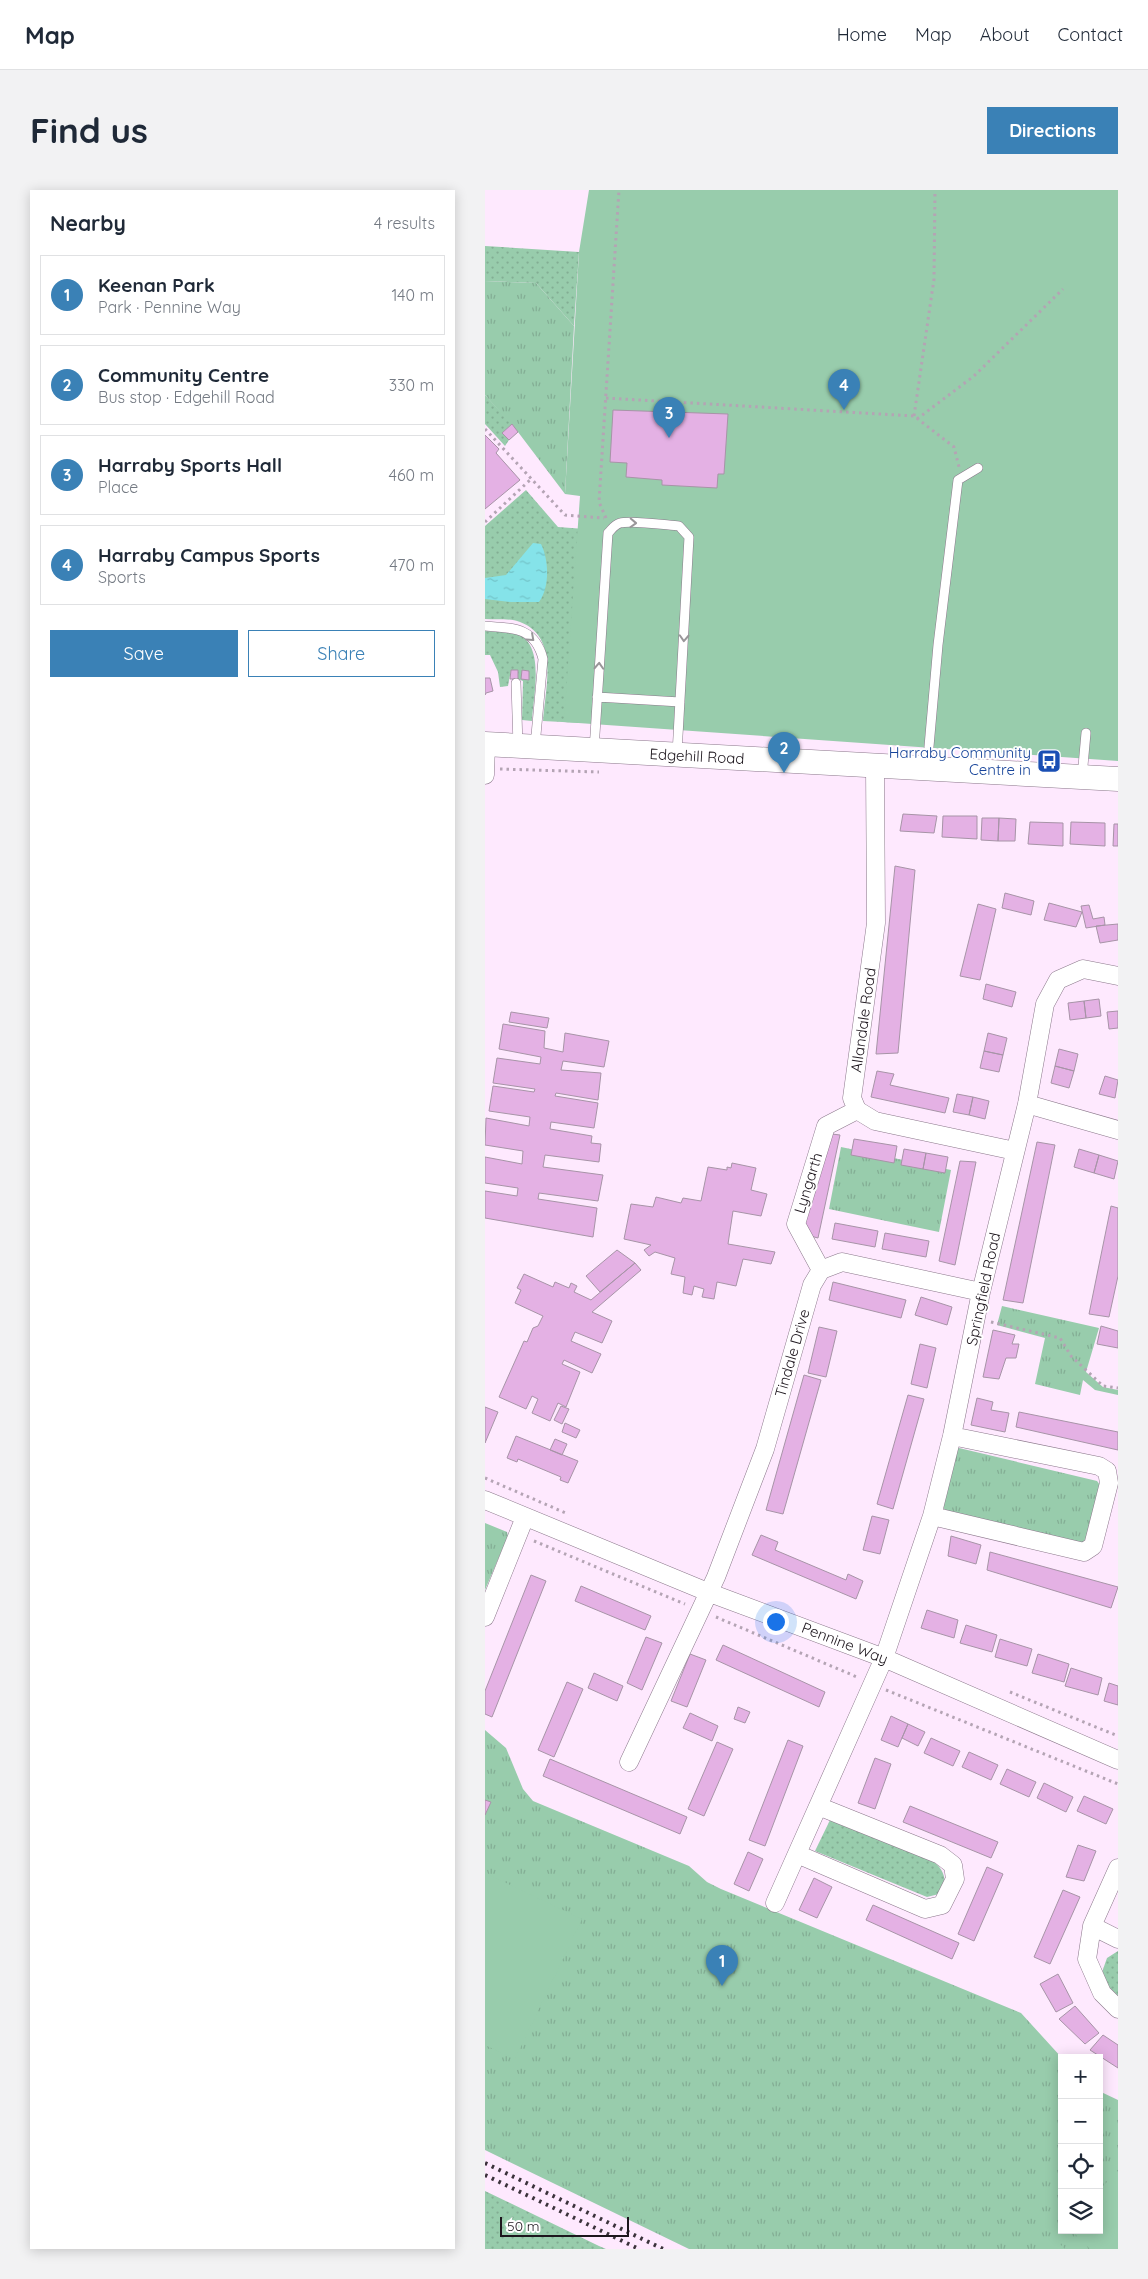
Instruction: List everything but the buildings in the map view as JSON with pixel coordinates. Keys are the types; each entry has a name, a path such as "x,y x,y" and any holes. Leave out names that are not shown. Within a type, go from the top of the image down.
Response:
{"street":[{"name":"Edgehill Road","path":"486,744 1118,779"},
{"path":"485,775 486,744"},
{"name":"Allandale Road","path":"857,1110 852,1098 876,923 875,766"},
{"name":"Springfield Road","path":"775,1902 884,1658 932,1516 952,1436 981,1292 1027,1104 1045,1004 1059,980 1083,969 1118,976"},
{"path":"1027,1104 1118,1130"},
{"path":"857,1110 875,1121 1015,1151"},
{"name":"Lyngarth","path":"821,1270 796,1224 825,1126 857,1110"},
{"path":"821,1270 842,1262 981,1292"},
{"name":"Tindale Drive","path":"629,1762 710,1593 765,1449 812,1285 821,1270"},
{"path":"932,1516 1085,1552 1093,1546 1109,1483 1107,1471 1099,1466 952,1436"},
{"name":"Pennine Way","path":"485,1500 710,1593 884,1658 1118,1760"},
{"path":"485,1617 525,1517"},
{"path":"797,1854 925,1909 942,1905 955,1879 953,1865 940,1855 818,1806"},
{"path":"1118,1868 1092,1926 1087,1959 1101,1993 1118,2009"},
{"path":"1092,1926 1118,1939"}],"lane":[{"path":"927,769 941,616 958,480 978,468"},
{"path":"594,750 607,541 608,533 621,522 679,526 689,537 677,755"},
{"path":"485,626 514,628 527,633 540,648 543,659 527,747"},
{"path":"515,683 527,747"},
{"path":"597,697 681,702"},
{"path":"1082,777 1086,733"}],"path":[{"path":"607,541 606,518 599,502 619,190"},
{"path":"915,417 933,279 935,190"},
{"path":"915,417 974,376 1063,289"},
{"path":"606,398 915,417 954,447 962,478"},
{"path":"485,429 565,515 606,518"},
{"path":"485,522 531,479"},
{"path":"976,1318 1060,1338 1071,1356 1103,1386 1118,1388"},
{"path":"518,1535 873,1684 1118,1784"}],"green space":[{"path":"589,190 1118,190 1118,761 564,722 580,496 565,494 579,252"},
{"path":"485,246 579,252 574,326 536,283 485,281"},
{"path":"485,281 536,283 574,326 565,494 518,432 485,395"},
{"path":"485,395 512,424 503,433 509,440 505,446 485,424"},
{"path":"526,490 558,527 585,529 581,723 543,721 547,665 541,639 533,629 516,621 485,619 485,526"},
{"path":"485,631 516,633 528,642 533,651 536,674 532,721 522,720 523,681 518,679 518,670 511,670 508,686 500,687 498,672 490,655 485,655"},
{"path":"841,1147 951,1170 939,1232 829,1209"},
{"path":"1002,1306 1099,1328 1086,1372 1103,1387 1118,1390 1118,1395 1095,1390 1083,1380 1080,1395 1035,1384 1045,1338 997,1325"},
{"path":"951,1448 959,1448 1097,1481 1100,1485 1083,1543 947,1511 939,1505"},
{"path":"485,1523 507,1532 508,1536 485,1590"},
{"path":"485,1730 506,1748 523,1789 533,1801 689,1866 707,1882 721,1889 1021,2013 1058,2054 1058,2234 1103,2234 1103,2093 1118,2100 1118,2249 689,2249 485,2150"},
{"path":"830,1820 933,1861 943,1873 945,1888 939,1894 927,1897 815,1851"},
{"path":"485,1873 582,1919 515,2059 485,2045"},
{"path":"1118,1951 1118,1998 1110,1992 1101,1975 1107,1958"},
{"path":"1118,2171 1118,2249 1090,2249 1075,2234 1103,2234 1103,2186"},
{"path":"485,2191 599,2246 606,2249 485,2249"},
{"path":"1052,2236 1065,2249 1039,2249"}],"water":[{"path":"533,543 541,544 547,565 547,581 543,596 539,602 511,602 485,599 485,578 506,575"}],"railway":[{"path":"485,2163 663,2249"},
{"path":"485,2175 639,2249"}],"place":[{"name":"Harraby Campus Sports","path":"844,410"},
{"name":"Harraby Sports Hall","path":"669,438"},
{"name":"Harraby Community Centre in","path":"1049,761"},
{"name":"Community Centre","path":"784,773"},
{"name":"Keenan Park","path":"722,1986"}]}
